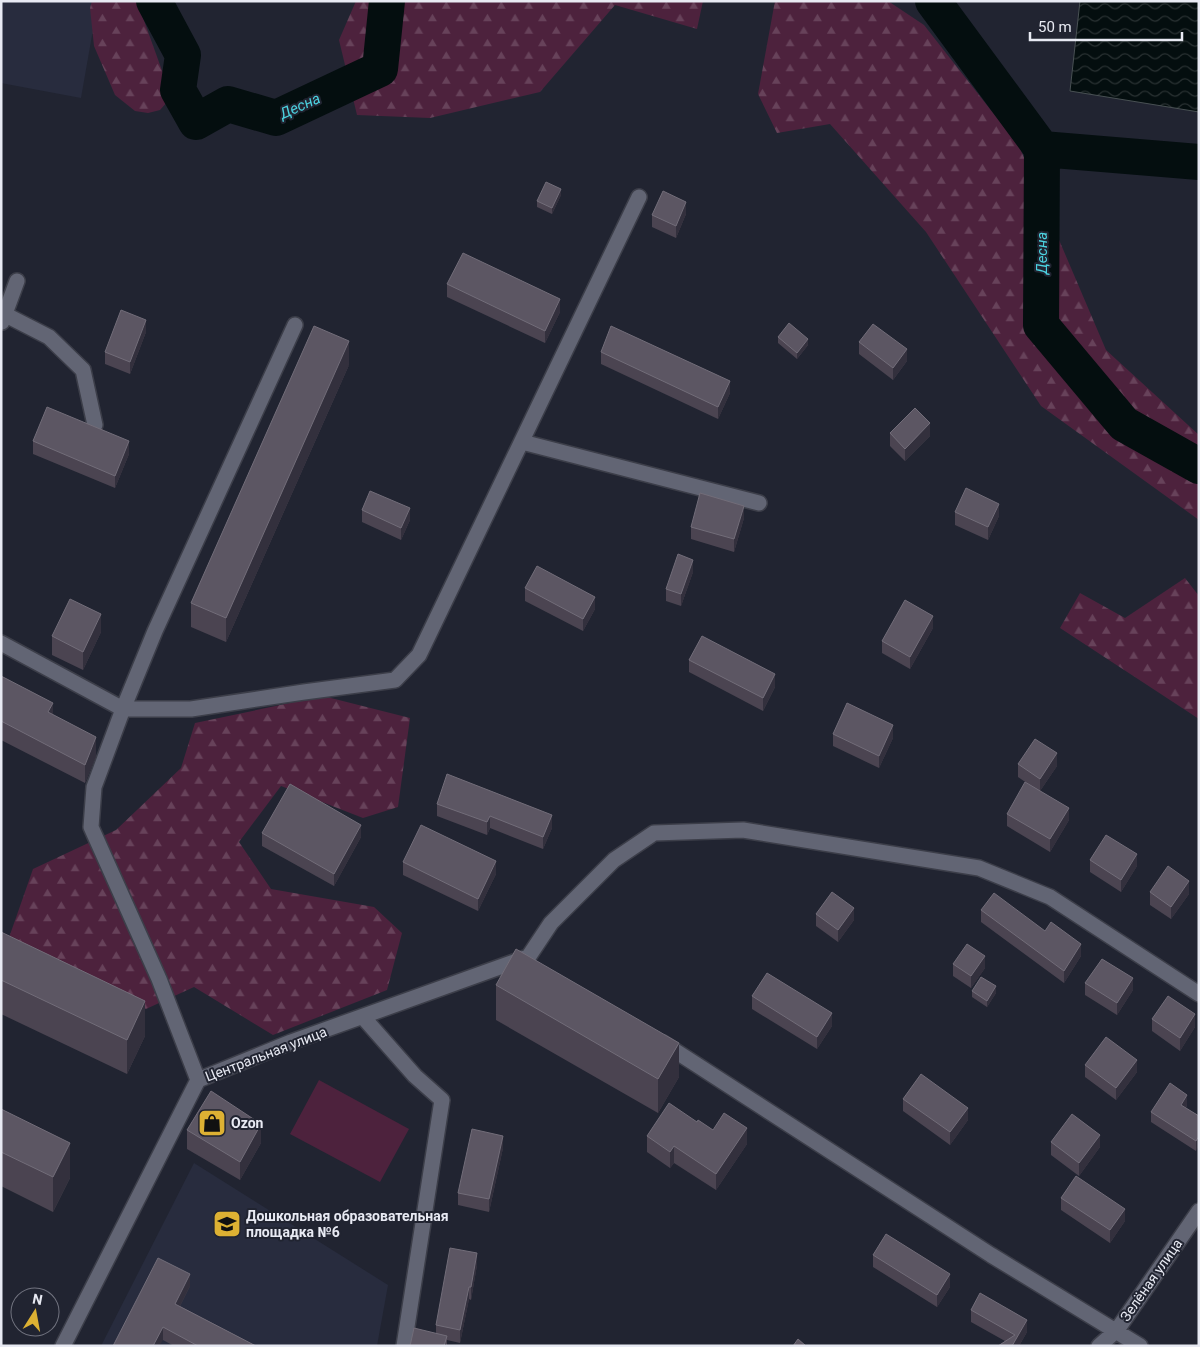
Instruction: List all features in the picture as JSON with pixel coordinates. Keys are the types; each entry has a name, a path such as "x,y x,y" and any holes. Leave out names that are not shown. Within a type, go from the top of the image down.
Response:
{"street":[{"path":"1,643 123,709 191,709 395,680 418,655 639,196"},
{"path":"17,281 3,318 49,337 83,370 95,425"},
{"path":"198,1080 159,980 91,828 94,787 155,631 295,325"},
{"path":"522,442 759,503"},
{"name":"Центральная улица","path":"63,1346 198,1080 291,1042 533,959 551,923 614,860 654,833 744,830 979,868 1050,897 1199,994"},
{"path":"363,1017 416,1076 442,1100 404,1346"},
{"path":"647,1032 991,1255 1140,1346"},
{"name":"Зелёная улица","path":"1099,1346 1116,1330 1199,1211"}],"shaded area":[{"path":"1,1 98,1 81,98 1,83"},
{"name":"Дошкольная образовательная площадка №6","path":"194,1163 388,1285 377,1346 101,1346"}],"green space":[{"path":"92,1 141,1 142,15 169,90 168,101 160,110 148,113 135,111 115,95 94,46 90,8"},
{"path":"356,1 703,1 697,29 615,5 540,92 430,118 357,115 339,40"},
{"path":"775,1 888,1 924,25 1019,146 1106,350 1199,435 1199,520 1041,406 926,232 830,124 777,133 758,94"},
{"path":"1185,578 1199,596 1199,719 1060,628 1080,593 1125,618"},
{"path":"323,696 410,718 398,807 363,818 281,786 239,842 271,889 374,907 402,933 387,990 273,1035 194,987 146,1009 5,949 33,869 116,830 181,768 195,723"},
{"path":"319,1080 409,1129 380,1182 290,1134"}],"water":[{"path":"1080,1 1199,1 1199,112 1070,91"}],"building":[{"path":"546,182 561,189 552,208 537,201"},
{"path":"663,191 686,202 676,226 652,215"},
{"path":"463,253 560,299 545,331 447,284"},
{"path":"121,310 146,320 130,362 105,352"},
{"path":"789,323 808,339 797,353 778,337"},
{"path":"873,324 907,349 893,368 859,342"},
{"path":"314,326 349,341 226,618 191,603"},
{"path":"611,326 730,381 718,407 601,352"},
{"path":"47,407 129,441 115,476 33,441"},
{"path":"915,408 930,423 905,449 890,433"},
{"path":"966,488 999,504 988,527 955,512"},
{"path":"370,491 410,508 401,528 362,510"},
{"path":"700,493 744,506 734,539 691,527"},
{"path":"678,554 693,560 681,594 666,589"},
{"path":"537,566 595,597 583,619 525,588"},
{"path":"70,599 101,614 83,652 52,636"},
{"path":"905,600 933,616 910,657 882,641"},
{"path":"702,636 775,674 763,698 689,660"},
{"path":"1,676 53,703 48,712 96,737 85,765 1,721"},
{"path":"847,703 893,725 879,756 833,734"},
{"path":"1035,739 1057,753 1040,779 1018,764"},
{"path":"447,774 552,815 543,837 490,816 487,822 437,804"},
{"path":"1025,782 1069,808 1050,839 1007,814"},
{"path":"290,784 361,825 334,874 262,833"},
{"path":"421,825 496,861 478,899 403,862"},
{"path":"1106,835 1137,854 1121,880 1090,860"},
{"path":"1168,866 1189,881 1171,907 1150,892"},
{"path":"832,892 854,908 838,930 816,914"},
{"path":"994,893 1045,931 1051,922 1081,944 1064,971 981,910"},
{"path":"1,932 145,1001 127,1040 1,980"},
{"path":"967,944 985,956 971,976 953,964"},
{"path":"516,949 679,1043 658,1079 496,985"},
{"path":"1102,959 1133,978 1117,1003 1085,983"},
{"path":"767,973 832,1013 817,1037 752,996"},
{"path":"981,977 996,986 987,1001 972,991"},
{"path":"1168,996 1195,1014 1180,1038 1152,1019"},
{"path":"1106,1037 1137,1060 1116,1088 1085,1065"},
{"path":"921,1074 968,1108 950,1132 903,1099"},
{"path":"1170,1083 1187,1095 1181,1105 1199,1116 1199,1136 1196,1141 1151,1112"},
{"path":"211,1091 261,1124 240,1162 187,1130"},
{"path":"669,1103 697,1122 698,1120 713,1130 724,1113 747,1128 716,1174 674,1146 670,1152 647,1136"},
{"path":"1,1109 70,1143 53,1177 1,1152"},
{"path":"1072,1114 1100,1135 1079,1163 1051,1142"},
{"path":"472,1129 503,1136 489,1199 458,1193"},
{"path":"1076,1176 1125,1209 1110,1230 1061,1198"},
{"path":"886,1234 950,1274 937,1295 873,1255"},
{"path":"450,1248 477,1253 460,1330 436,1325"},
{"path":"158,1258 190,1274 175,1304 256,1346 198,1346 163,1327 153,1346 113,1346"},
{"path":"980,1293 1027,1320 1012,1346 998,1346 1015,1335 971,1310"},
{"path":"414,1328 447,1336 444,1346 410,1346"},
{"path":"798,1339 806,1346 793,1346"}],"waterway":[{"name":"Десна","path":"154,1 183,55 178,90 196,122 228,104 276,118 380,69 387,1"},
{"name":"Десна","path":"933,1 1042,149 1041,325 1124,424 1199,466"},
{"path":"1042,149 1199,162"}],"place":[{"name":"Ozon","path":"212,1123"},
{"name":"Дошкольная образовательная площадка №6","path":"227,1224"}]}
